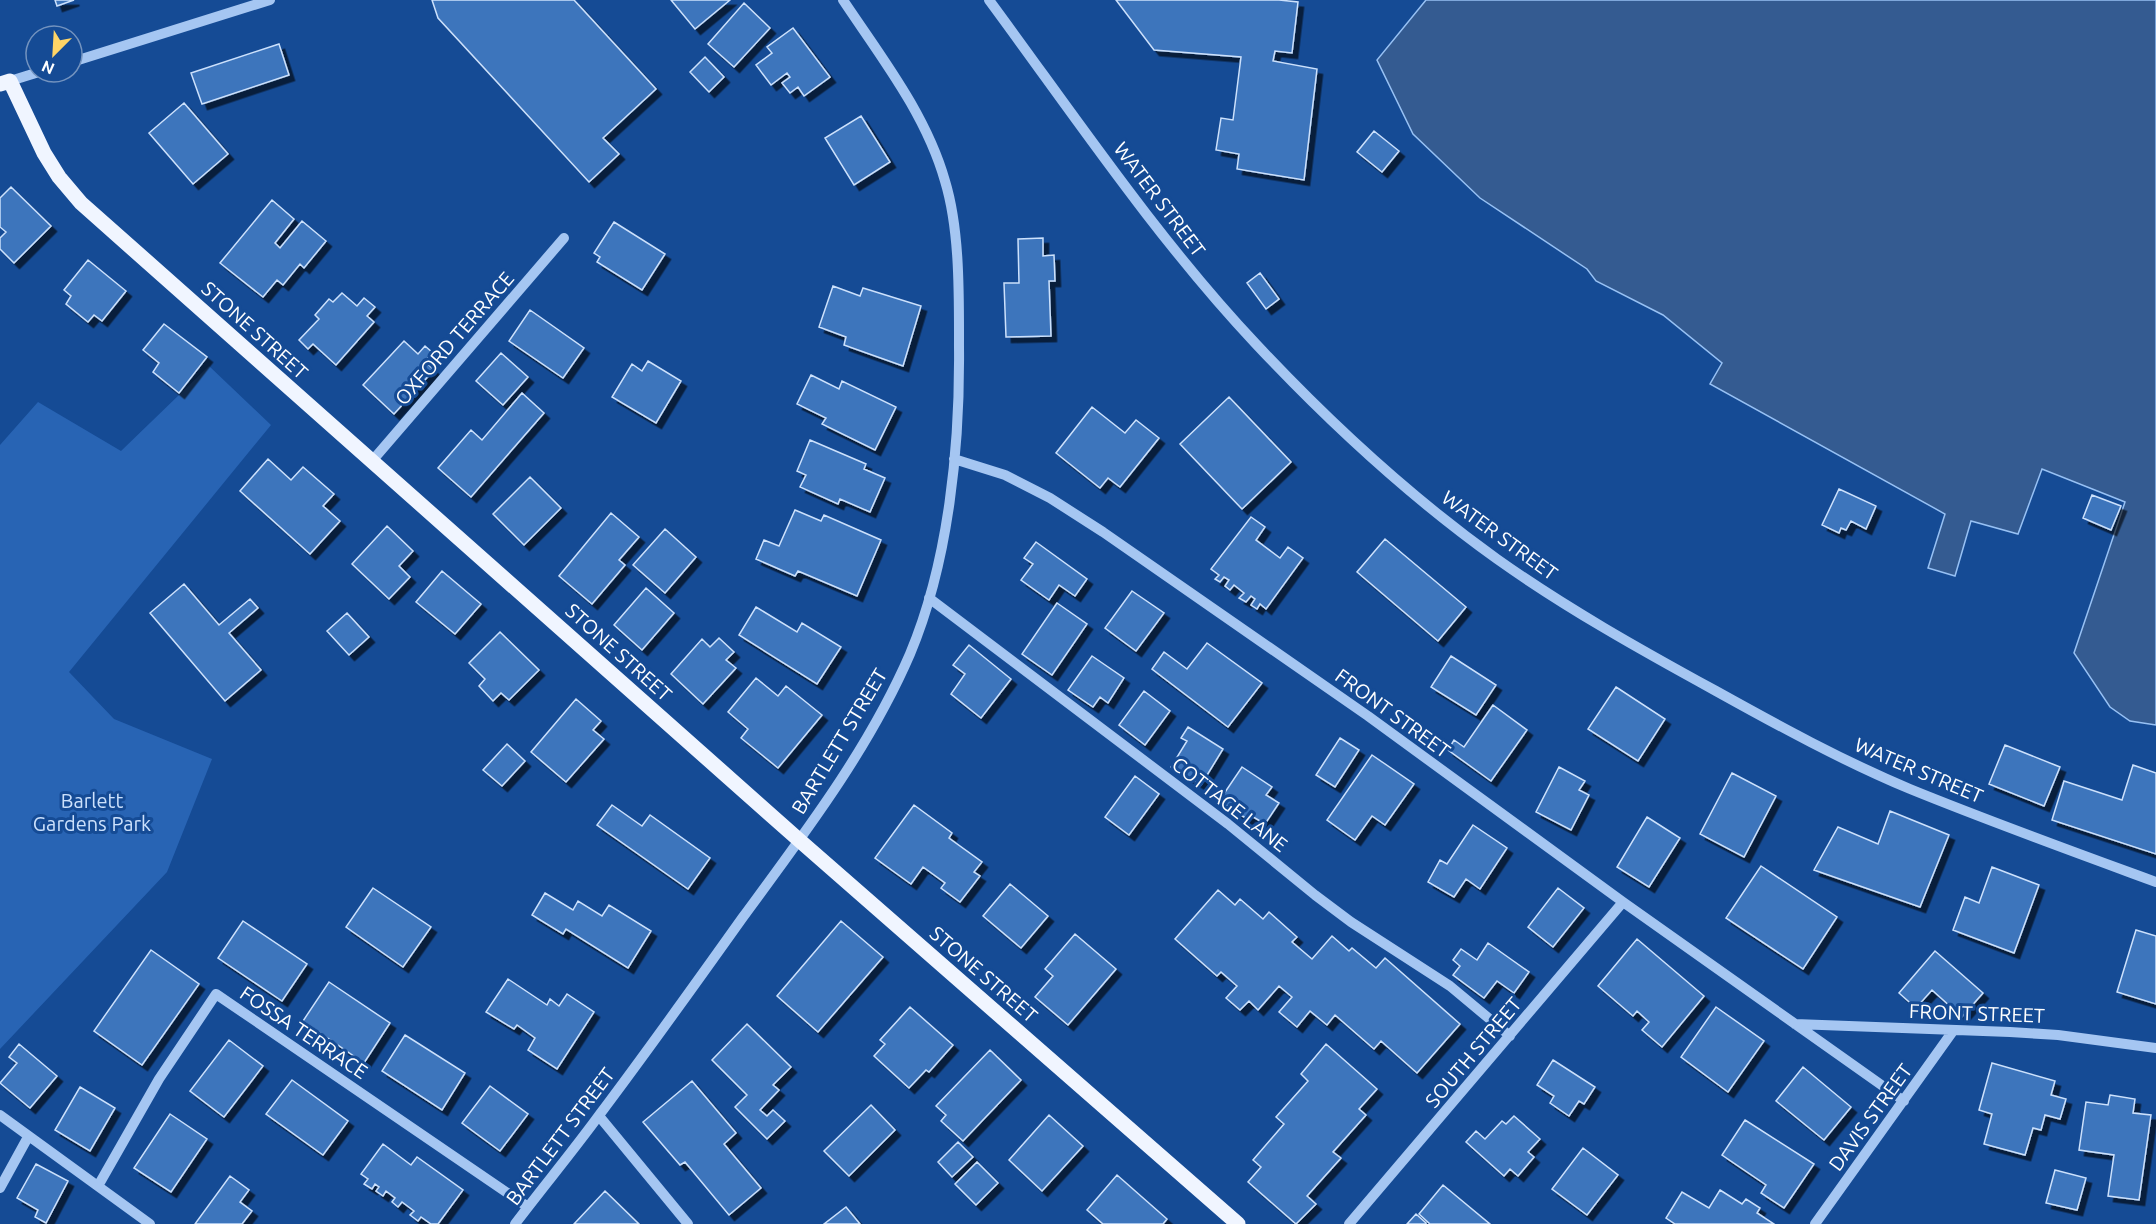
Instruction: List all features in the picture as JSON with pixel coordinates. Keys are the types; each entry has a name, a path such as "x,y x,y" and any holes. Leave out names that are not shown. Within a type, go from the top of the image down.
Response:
{"main road":[{"name":"STONE STREET","path":"5,83 59,177 81,203 799,840 1238,1224"}],"street":[{"path":"84,58 270,0"},
{"name":"BARTLETT STREET","path":"515,1224 599,1116 799,840 846,771 885,706 910,652 929,598 945,526 954,459 959,371 959,306 955,239 945,181 918,117 896,78 843,0"},
{"name":"WATER STREET","path":"989,0 1151,219 1203,284 1249,336 1367,455 1425,504 1498,559 1582,614 1665,663 1826,750 1914,790 2156,882"},
{"path":"5,83 24,77"},
{"name":"OXFORD TERRACE","path":"372,461 564,238"},
{"name":"FRONT STREET","path":"954,459 1005,475 1050,498 1103,532 1368,716 1623,902 1904,1101"},
{"name":"COTTAGE LANE","path":"929,598 1228,824 1315,895 1351,922 1450,986 1509,1036"},
{"name":"SOUTH STREET","path":"1349,1224 1623,902"},
{"name":"FOSSA TERRACE","path":"98,1186 159,1079 216,994 528,1207"},
{"name":"FRONT STREET","path":"1795,1024 2058,1035 2156,1048"},
{"name":"DAVIS STREET","path":"1815,1224 1953,1031"},
{"path":"0,1114 28,1137 150,1224"},
{"path":"599,1116 688,1224"},
{"path":"0,1188 28,1137"}],"green space":[{"name":"Barlett Gardens Park","path":"209,366 271,425 69,672 114,719 212,759 167,872 0,1049 0,445 38,402 121,451"}],"shaded area":[{"path":"1426,0 2156,0 2156,725 2130,721 2110,707 2074,653 2125,502 2042,469 2018,534 1971,521 1955,576 1928,568 1945,514 1710,384 1722,363 1663,315 1596,281 1587,269 1480,198 1413,134 1377,60"}],"building":[{"path":"55,0 74,0 57,6"},
{"path":"432,0 574,0 656,89 603,138 619,154 589,182 438,18"},
{"path":"671,0 730,0 695,29"},
{"path":"1116,0 1298,2 1292,53 1275,51 1273,61 1317,69 1304,180 1237,169 1239,154 1216,150 1221,118 1233,120 1241,57 1154,50"},
{"path":"744,3 770,28 734,67 708,44"},
{"path":"793,28 830,77 804,96 798,87 790,93 782,83 790,77 787,73 771,85 756,65 772,53 767,47"},
{"path":"279,44 289,75 202,104 191,73"},
{"path":"705,57 724,77 709,92 690,72"},
{"path":"184,103 228,154 193,184 149,133"},
{"path":"861,116 890,162 854,185 825,138"},
{"path":"1374,131 1399,151 1382,172 1357,152"},
{"path":"11,187 51,226 14,263 0,249 0,238 6,232 0,227 0,198"},
{"path":"272,200 294,219 275,243 280,248 302,221 326,241 304,268 300,264 283,285 277,280 263,297 220,263"},
{"path":"614,222 665,254 642,290 597,262 600,257 594,253"},
{"path":"1043,238 1043,256 1054,255 1055,281 1049,281 1051,336 1006,337 1004,283 1019,283 1018,239"},
{"path":"88,260 126,291 102,321 94,315 88,322 66,304 71,296 64,290"},
{"path":"1260,273 1279,299 1266,309 1247,283"},
{"path":"833,286 860,296 863,288 921,306 903,366 844,345 846,337 819,327"},
{"path":"342,293 357,306 364,298 375,307 367,316 374,322 336,365 313,344 308,349 299,340 319,319 315,315 329,299 333,302"},
{"path":"530,310 584,348 563,378 509,341"},
{"path":"164,324 207,357 179,393 153,372 159,363 143,350"},
{"path":"404,341 418,354 425,346 433,353 425,361 434,370 394,414 363,385"},
{"path":"501,353 528,377 503,405 476,381"},
{"path":"648,361 681,381 656,423 612,397 632,364 642,371"},
{"path":"811,375 839,389 842,381 896,407 875,450 822,424 826,418 797,404"},
{"path":"522,393 544,413 471,497 438,468 471,430 482,440"},
{"path":"1229,397 1291,462 1242,509 1180,444"},
{"path":"1092,407 1125,433 1136,420 1159,438 1120,487 1108,478 1100,488 1056,453"},
{"path":"810,440 866,464 864,469 885,478 870,512 840,499 838,504 800,487 806,475 797,471"},
{"path":"268,459 291,480 303,467 334,494 323,506 340,521 310,554 240,491"},
{"path":"530,477 561,508 524,545 493,514"},
{"path":"1839,489 1876,506 1866,529 1851,521 1846,530 1841,528 1839,533 1822,525"},
{"path":"2092,495 2121,506 2111,530 2083,518"},
{"path":"795,510 821,521 824,515 881,540 857,596 798,571 795,576 756,559 764,540 779,546"},
{"path":"611,513 639,537 619,560 625,565 592,604 559,576"},
{"path":"1251,517 1265,527 1256,540 1280,558 1288,547 1303,558 1266,609 1260,604 1257,609 1251,605 1255,599 1251,596 1246,602 1239,598 1244,593 1234,585 1230,590 1225,586 1229,580 1224,577 1220,582 1215,579 1219,575 1211,569"},
{"path":"387,526 413,551 399,566 410,577 389,599 352,564"},
{"path":"665,529 696,557 665,593 633,565"},
{"path":"1385,539 1466,607 1438,641 1357,572"},
{"path":"1036,542 1087,579 1075,596 1059,585 1049,600 1021,580 1033,564 1024,558"},
{"path":"442,571 481,604 455,634 416,602"},
{"path":"184,584 219,625 250,599 258,608 229,633 261,670 225,701 150,613"},
{"path":"646,588 674,613 642,650 614,625"},
{"path":"1132,591 1164,613 1136,651 1105,628"},
{"path":"1057,603 1087,624 1052,675 1022,654"},
{"path":"756,607 797,632 802,623 841,647 817,684 739,635"},
{"path":"347,613 369,637 349,655 327,631"},
{"path":"500,632 539,670 509,700 501,693 493,701 479,686 485,679 469,663"},
{"path":"719,638 734,652 726,660 736,668 703,704 671,674 702,639 710,647"},
{"path":"1207,643 1262,683 1228,727 1152,669 1164,652 1187,669"},
{"path":"969,645 1011,679 981,718 951,694 965,674 953,665"},
{"path":"1092,656 1124,678 1108,703 1100,697 1093,707 1068,690"},
{"path":"1451,656 1496,685 1476,715 1431,687"},
{"path":"756,678 778,696 786,686 822,715 778,768 741,738 748,729 728,712"},
{"path":"1616,687 1665,719 1638,761 1588,729"},
{"path":"1144,691 1170,711 1145,745 1119,725"},
{"path":"576,699 601,721 593,730 604,739 566,782 531,752"},
{"path":"1493,705 1527,730 1491,781 1448,750 1454,740 1464,747"},
{"path":"1188,727 1223,749 1201,785 1171,767 1187,741 1181,738"},
{"path":"1340,738 1359,750 1335,787 1316,775"},
{"path":"507,744 525,761 502,786 483,770"},
{"path":"2005,745 2060,767 2044,806 1989,784"},
{"path":"1372,755 1414,784 1385,825 1372,816 1355,840 1327,820"},
{"path":"2133,765 2156,773 2156,854 2052,820 2064,781 2122,800"},
{"path":"1242,767 1272,787 1266,795 1279,803 1265,824 1250,815 1247,819 1219,801"},
{"path":"1559,767 1585,781 1579,790 1589,795 1571,830 1536,812"},
{"path":"1732,773 1776,796 1744,857 1700,834"},
{"path":"1135,776 1159,794 1129,835 1105,817"},
{"path":"612,805 642,826 650,815 710,858 688,889 597,825"},
{"path":"914,805 952,833 949,838 982,862 974,872 980,876 960,902 941,888 945,883 923,867 911,884 875,858"},
{"path":"1890,811 1949,835 1920,907 1814,870 1838,827 1878,844"},
{"path":"1647,817 1680,838 1649,887 1617,867"},
{"path":"1473,825 1507,848 1480,889 1466,879 1454,897 1428,882 1440,860 1447,864"},
{"path":"1761,866 1837,917 1803,969 1726,918"},
{"path":"1992,867 2039,885 2014,953 1953,930 1965,897 1979,903"},
{"path":"1010,884 1048,916 1021,948 983,916"},
{"path":"373,888 431,927 403,967 346,927"},
{"path":"1558,888 1584,908 1553,947 1528,927"},
{"path":"1218,890 1235,905 1240,899 1263,919 1269,912 1297,937 1292,942 1312,959 1332,936 1349,951 1352,948 1376,968 1385,958 1460,1024 1417,1073 1381,1041 1374,1049 1335,1015 1327,1025 1310,1011 1297,1027 1279,1012 1292,997 1279,986 1258,1010 1249,1001 1240,1010 1226,998 1237,986 1221,972 1217,976 1175,939"},
{"path":"545,893 573,910 578,901 602,916 609,905 651,931 628,968 566,929 563,934 532,915"},
{"path":"243,921 307,964 282,1001 218,958"},
{"path":"841,921 883,957 818,1032 777,996"},
{"path":"2136,930 2156,936 2156,1004 2117,992"},
{"path":"1075,934 1116,969 1068,1025 1035,997 1053,976 1045,969"},
{"path":"1637,939 1704,996 1662,1047 1642,1030 1649,1022 1637,1011 1633,1016 1598,986"},
{"path":"1488,943 1529,972 1514,993 1497,981 1484,998 1453,975 1460,966 1453,960 1461,949 1477,960"},
{"path":"151,950 199,984 142,1065 94,1031"},
{"path":"1935,951 1983,993 1962,1017 1932,990 1916,1008 1899,993"},
{"path":"508,979 547,1005 550,999 559,1006 567,994 594,1012 557,1069 528,1050 535,1038 517,1025 514,1029 486,1012"},
{"path":"329,982 390,1023 364,1063 303,1021"},
{"path":"910,1007 953,1045 929,1072 926,1070 909,1088 874,1056 885,1044 880,1040"},
{"path":"1716,1007 1764,1041 1728,1092 1681,1057"},
{"path":"747,1024 791,1067 773,1085 779,1090 760,1110 767,1116 773,1110 785,1121 767,1139 735,1107 747,1095 712,1060"},
{"path":"405,1035 465,1073 442,1110 382,1071"},
{"path":"229,1040 263,1066 224,1117 190,1091"},
{"path":"19,1044 57,1076 30,1108 0,1083 17,1063 9,1057"},
{"path":"1326,1044 1377,1089 1359,1109 1366,1115 1333,1152 1341,1158 1307,1196 1316,1204 1296,1224 1248,1182 1261,1167 1253,1160 1284,1124 1276,1117 1308,1081 1301,1074"},
{"path":"990,1050 1021,1080 963,1141 941,1121 946,1115 936,1106"},
{"path":"1553,1060 1595,1087 1584,1104 1579,1101 1569,1116 1550,1103 1554,1096 1537,1085"},
{"path":"1992,1063 2055,1081 2051,1095 2066,1099 2060,1119 2045,1115 2041,1130 2033,1128 2025,1155 1984,1144 1992,1114 1979,1110"},
{"path":"1803,1067 1851,1107 1824,1140 1776,1101"},
{"path":"292,1080 348,1121 323,1155 266,1114"},
{"path":"692,1081 736,1133 724,1144 761,1188 729,1215 685,1162 680,1165 643,1122"},
{"path":"490,1086 528,1114 500,1151 462,1123"},
{"path":"80,1087 115,1108 90,1151 55,1130"},
{"path":"2110,1095 2135,1099 2133,1113 2151,1115 2139,1200 2108,1196 2114,1155 2079,1150 2086,1102 2108,1105"},
{"path":"871,1105 895,1130 849,1176 824,1151"},
{"path":"170,1114 207,1139 171,1192 134,1168"},
{"path":"1049,1115 1083,1146 1042,1191 1009,1160"},
{"path":"1514,1116 1540,1139 1528,1152 1534,1157 1518,1176 1510,1169 1504,1176 1466,1142 1476,1131 1485,1139 1502,1121 1506,1124"},
{"path":"1745,1120 1814,1164 1784,1208 1761,1193 1766,1185 1722,1155"},
{"path":"958,1142 973,1157 952,1177 938,1162"},
{"path":"383,1144 411,1165 417,1157 463,1190 438,1224 431,1224 421,1217 418,1221 410,1215 414,1211 402,1202 398,1207 392,1202 395,1198 386,1191 383,1196 376,1191 379,1187 375,1184 372,1189 364,1184 368,1179 361,1174"},
{"path":"1583,1148 1618,1175 1587,1215 1552,1189"},
{"path":"977,1162 998,1183 976,1205 955,1184"},
{"path":"36,1164 68,1181 46,1223 35,1217 38,1210 17,1198"},
{"path":"2055,1170 2086,1178 2077,1210 2046,1203"},
{"path":"1117,1175 1167,1219 1163,1224 1103,1224 1087,1210"},
{"path":"230,1176 249,1190 240,1202 252,1211 242,1224 195,1224"},
{"path":"1443,1185 1490,1224 1430,1224 1419,1214"},
{"path":"1720,1190 1742,1204 1746,1199 1760,1208 1757,1213 1774,1224 1675,1224 1666,1218 1682,1192 1709,1208"},
{"path":"605,1191 639,1224 574,1224"},
{"path":"846,1207 860,1224 824,1224"},
{"path":"1416,1214 1426,1223 1426,1224 1407,1224"}]}
